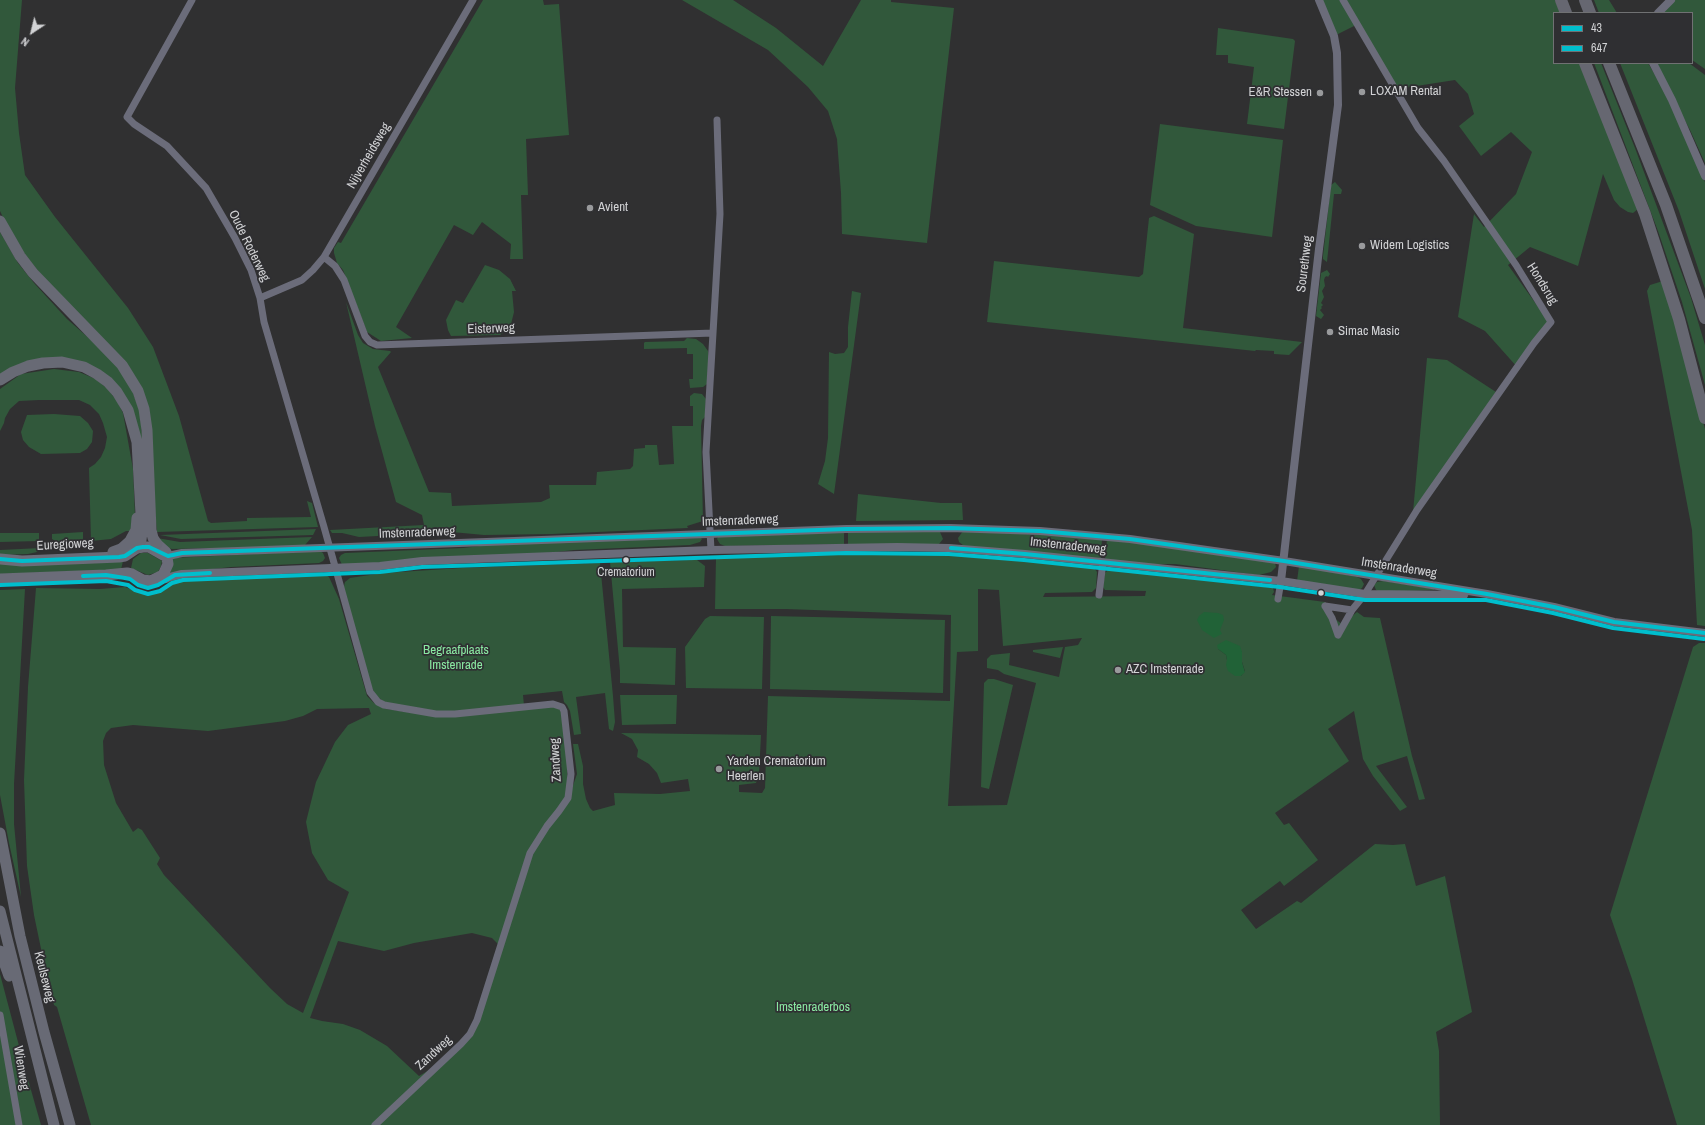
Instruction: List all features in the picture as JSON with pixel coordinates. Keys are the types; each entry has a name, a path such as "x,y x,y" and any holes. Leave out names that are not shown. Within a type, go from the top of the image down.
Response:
{"highway":[{"path":"1561,0 1566,12"},
{"path":"1585,0 1590,12"},
{"path":"1585,64 1645,214 1679,319 1705,418"},
{"path":"1609,64 1666,205 1705,318"},
{"path":"0,221 20,256 33,273 122,366 138,391 144,409 148,430 151,530 153,538 163,550"},
{"path":"0,380 20,368 35,364 49,362 68,363 84,367 103,378 117,392 128,410 137,442 142,536 134,550"},
{"path":"112,552 121,549 130,541 136,530 137,515 141,507"},
{"name":"Keulseweg","path":"0,833 20,936 44,1032 70,1125"},
{"path":"0,911 54,1125"},
{"path":"0,951 32,1040"}],"main road":[{"path":"0,579 106,575 129,576 132,574 143,580 156,580 167,568 163,550 159,553 149,547 134,550 126,560 129,576 138,585 148,588 158,586 166,579"},
{"name":"Euregioweg","path":"2,559 22,561 119,557 134,550"},
{"path":"2,559 58,554 112,552"}],"street":[{"name":"Oude Roderweg","path":"192,0 127,117 134,124 167,146 206,188 235,238 247,264 260,298 264,322 335,568"},
{"name":"Nijverheidsweg","path":"260,298 302,280 324,257 473,0"},
{"name":"Sourethweg","path":"1281,581 1319,249 1338,105 1337,53 1334,36 1320,0"},
{"name":"Hondsrug","path":"1343,0 1418,128 1444,161 1516,265 1551,322 1534,343 1418,510 1375,577"},
{"path":"1659,12 1671,0"},
{"path":"1654,64 1672,100 1705,176"},
{"path":"711,550 706,452 713,333 716,307 720,214 717,120"},
{"name":"Eisterweg","path":"324,257 335,266 344,280 365,336 370,342 377,345 713,333"},
{"name":"Imstenraderweg","path":"163,550 182,554 846,529 950,528 1040,530 1130,539 1284,561 1487,594 1554,607 1614,622 1701,633"},
{"name":"Imstenraderweg","path":"166,579 182,574 380,566 422,561 711,550 846,547 950,548 1103,562 1281,581 1365,594 1487,594"},
{"path":"1099,594 1103,562"},
{"name":"Zandweg","path":"335,568 370,692 378,702 384,705 445,715 554,704 558,705 562,707 564,711 571,774 566,802 540,836 526,863 491,979 474,1028 461,1044 375,1125"},
{"path":"1352,610 1325,606 1332,618 1338,635 1352,610 1365,594 1375,577"},
{"path":"1278,599 1281,581"},
{"name":"Wienweg","path":"0,1016 19,1125"}],"green space":[{"path":"0,0 22,0 15,88 25,175 55,217 128,308 153,347 179,416 208,521 211,523 247,521 247,518 311,517 307,501 312,503 318,527 157,532 144,396 28,259 9,230 0,211"},
{"path":"483,0 543,0 544,5 559,4 569,135 526,139 528,195 521,195 523,259 510,259 511,244 482,222 473,235 454,225 396,327 412,338 381,341 367,332 343,270 337,263 334,248 338,242 341,243"},
{"path":"682,0 733,0 776,28 823,66 861,0 891,0 891,2 954,8 927,243 842,234 837,139 828,111 808,87 768,50"},
{"path":"1319,0 1555,0 1560,12 1553,12 1553,64 1581,64 1638,209 1633,213 1620,207 1614,200 1603,174 1578,266 1530,247 1508,265 1549,322 1518,368 1485,331 1458,317 1474,214 1484,227 1516,194 1532,152 1511,132 1481,156 1459,126 1474,114 1468,94 1455,80 1397,89 1358,24 1334,36"},
{"path":"1594,0 1609,0 1616,12 1599,12"},
{"path":"1675,0 1705,0 1705,69 1693,61 1693,12 1662,12"},
{"path":"1218,28 1293,39 1295,41 1284,129 1247,124 1254,67 1228,63 1228,55 1216,55"},
{"path":"1594,64 1601,64 1635,148 1691,298 1705,345 1705,385 1682,302 1658,231"},
{"path":"1620,64 1649,64 1665,92 1705,182 1705,289 1679,211"},
{"path":"1657,64 1690,64 1705,75 1705,163 1690,130 1663,79"},
{"path":"1160,124 1283,140 1272,237 1196,226 1150,205"},
{"path":"1335,182 1342,190 1341,194 1334,194 1327,262 1323,259 1323,256 1331,185"},
{"path":"1154,216 1194,234 1183,328 1302,342 1289,355 1274,354 1274,351 1255,351 987,322 994,261 1139,277 1143,274 1149,218"},
{"path":"0,232 18,263 34,283 67,319 108,355 122,372 131,387 140,412 148,502 132,409 74,361 0,376"},
{"path":"485,265 499,270 510,279 516,291 512,291 514,312 510,328 500,335 451,336 446,320 456,300 463,303"},
{"path":"1327,270 1330,274 1328,277 1325,277 1324,280 1325,286 1322,291 1324,297 1321,303 1323,305 1320,310 1324,315 1321,319 1316,316 1321,273"},
{"path":"1663,281 1705,429 1705,626 1697,625 1692,530 1647,291 1650,285"},
{"path":"852,291 861,293 834,494 818,484 825,461 828,438 829,352 835,354 844,353 848,347 848,327"},
{"path":"346,302 358,335 363,343 373,349 391,352 378,367 429,492 451,493 452,506 541,502 550,498 549,485 596,485 597,472 630,469 633,466 634,449 645,448 645,445 657,445 659,465 674,464 672,426 693,426 693,406 690,406 690,396 694,393 702,394 706,399 705,417 702,420 701,426 703,521 687,526 688,528 552,534 484,535 452,532 359,537 342,533 332,533 330,530 424,525 422,515 396,502 375,426"},
{"path":"687,338 696,339 703,344 708,351 709,358 707,384 703,387 690,388 689,379 693,379 693,354 687,354 687,348 644,349 645,342 684,341"},
{"path":"1427,358 1447,360 1496,392 1413,512"},
{"path":"54,369 79,372 98,380 106,387 117,401 123,413 133,469 135,517 130,531 126,531 111,539 91,541 89,468 101,457 105,448 107,437 99,414 90,405 79,400 19,401 10,409 0,431 0,389 21,374"},
{"path":"54,414 80,416 88,423 93,431 92,442 87,449 80,453 41,454 29,447 23,440 21,432 27,415"},
{"path":"858,494 941,503 962,503 963,520 856,521"},
{"path":"316,529 313,535 181,539 160,535"},
{"path":"848,531 940,532 943,539 939,544 848,544"},
{"path":"963,531 1102,538 1101,559 964,546 959,542 958,538"},
{"path":"83,532 83,541 57,542 52,539 52,534"},
{"path":"844,532 844,544 725,546 720,544 717,539 718,537"},
{"path":"0,533 39,533 39,541 0,542"},
{"path":"312,537 305,545 229,550 210,548 172,549 168,548 157,538 180,542"},
{"path":"702,539 700,542 690,545 574,550 539,554 386,563 342,565 339,558 345,553 463,548 497,544"},
{"path":"1107,539 1275,563 1276,567 1271,572 1259,575 1175,564 1143,564 1105,559"},
{"path":"41,548 37,552 28,554 0,555 0,550"},
{"path":"320,551 323,553 325,558 319,563 231,567 170,574 172,558"},
{"name":"Imstenraderbos","path":"841,552 937,553 1089,565 1097,572 1096,588 1092,592 1045,593 1043,597 1145,596 1146,591 1105,590 1103,587 1105,573 1108,570 1114,569 1273,588 1274,592 1272,595 1325,602 1327,613 1346,627 1351,617 1357,612 1364,617 1380,618 1412,756 1425,799 1419,800 1407,756 1376,766 1407,807 1400,811 1373,776 1363,759 1354,711 1328,729 1349,761 1275,813 1284,825 1289,823 1318,860 1284,886 1280,881 1241,910 1256,929 1297,901 1301,903 1375,844 1405,844 1416,886 1445,876 1472,1012 1436,1032 1439,1051 1440,1125 91,1125 57,1007 54,1005 34,915 27,866 24,780 28,687 36,588 100,589 125,587 140,593 150,594 165,590 168,582 179,577 322,572 329,577 339,599 367,696 374,703 386,709 421,714 552,705 562,711 566,721 568,800 577,774 573,744 578,744 583,766 583,784 586,799 593,811 615,805 614,793 660,794 690,791 688,779 661,783 657,773 649,764 637,757 638,750 632,739 621,733 761,735 759,774 756,783 739,785 739,792 762,793 765,788 768,696 950,701 951,615 786,609 715,609 716,558","holes":["978,589 999,590 1003,646 1082,638 1078,645 1065,647 1059,677 1009,665 1010,653 991,655 987,659 987,668 998,670 1004,674 1036,683 1007,805 948,806 957,652 978,651","1218,649 1242,652 1242,662 1245,671 1241,676 1227,660 1226,655","369,708 371,714 348,725 335,742 316,782 306,822 312,853 328,880 349,892 303,1013 287,1004 270,988 164,875 157,864 160,858 142,830 138,828 133,832 116,803 104,765 103,741 106,733 111,728 133,725 208,731 285,721 303,716 317,709","472,933 492,938 498,944 474,1020 466,1035 431,1069 419,1076 387,1046 360,1030 343,1024 310,1018 338,941 384,951 414,943"]},
{"path":"141,553 148,553 162,561 158,572 148,575 131,568 133,559"},
{"path":"697,560 705,566 704,587 622,589 623,647 676,648 675,685 620,683 610,562"},
{"path":"123,561 121,570 0,574 0,564"},
{"name":"Begraafplaats Imstenrade","path":"600,563 613,696 615,722 613,731 609,729 605,693 576,697 581,734 574,735 570,711 564,702 562,691 523,695 524,706 450,713 390,706 376,696 371,686 343,590 345,582 350,578 383,573 462,568"},
{"path":"1299,566 1357,577 1361,579 1364,584 1359,590 1297,581"},
{"path":"1383,581 1434,590 1379,592 1376,590 1374,585 1377,582"},
{"path":"25,589 14,784 14,824 21,897 0,795 0,590"},
{"path":"710,616 764,617 762,689 686,688 685,647 705,619"},
{"path":"771,616 945,620 943,693 770,689"},
{"path":"1699,643 1705,643 1705,1125 1677,1125 1632,979 1610,915 1693,647"},
{"path":"1063,647 1060,658 1033,652 1033,650"},
{"path":"988,679 994,679 1013,685 989,789 981,787 984,683"},
{"path":"620,695 677,695 676,724 622,725"},
{"path":"0,974 27,1076 41,1125 0,1125"}],"shaded area":[{"path":"1204,612 1223,615 1224,620 1220,630 1222,634 1214,638 1202,630 1197,620"},
{"path":"1226,640 1240,646 1245,672 1241,676 1235,676 1228,671 1226,665 1226,655 1218,649 1217,645"}],"transit line":[{"name":"43","path":"0,559 22,561 119,557 125,556 137,548 143,547 149,547 168,556 182,553 846,529 950,528 1040,531 1130,539 1284,561 1487,594 1554,607 1614,622 1705,633"},
{"name":"43","path":"951,548 1025,554 1270,580"},
{"name":"647","path":"0,585 106,581 128,585 135,590 148,594 160,591 172,583 183,580 380,572 422,567 846,553 949,554 1024,560 1280,587 1365,600 1486,600 1553,613 1613,628 1704,639"},
{"name":"43","path":"83,576 106,575 125,578 130,579 138,585 148,588 158,585 175,575 210,573"}],"place":[{"name":"LOXAM Rental","path":"1362,92"},
{"name":"E&R Stessen","path":"1320,93"},
{"name":"Avient","path":"590,208"},
{"name":"Widem Logistics","path":"1362,246"},
{"name":"Simac Masic","path":"1330,332"},
{"name":"Crematorium","path":"626,560"},
{"name":"AZC Imstenrade","path":"1118,670"},
{"name":"Yarden Crematorium Heerlen","path":"719,769"}]}
